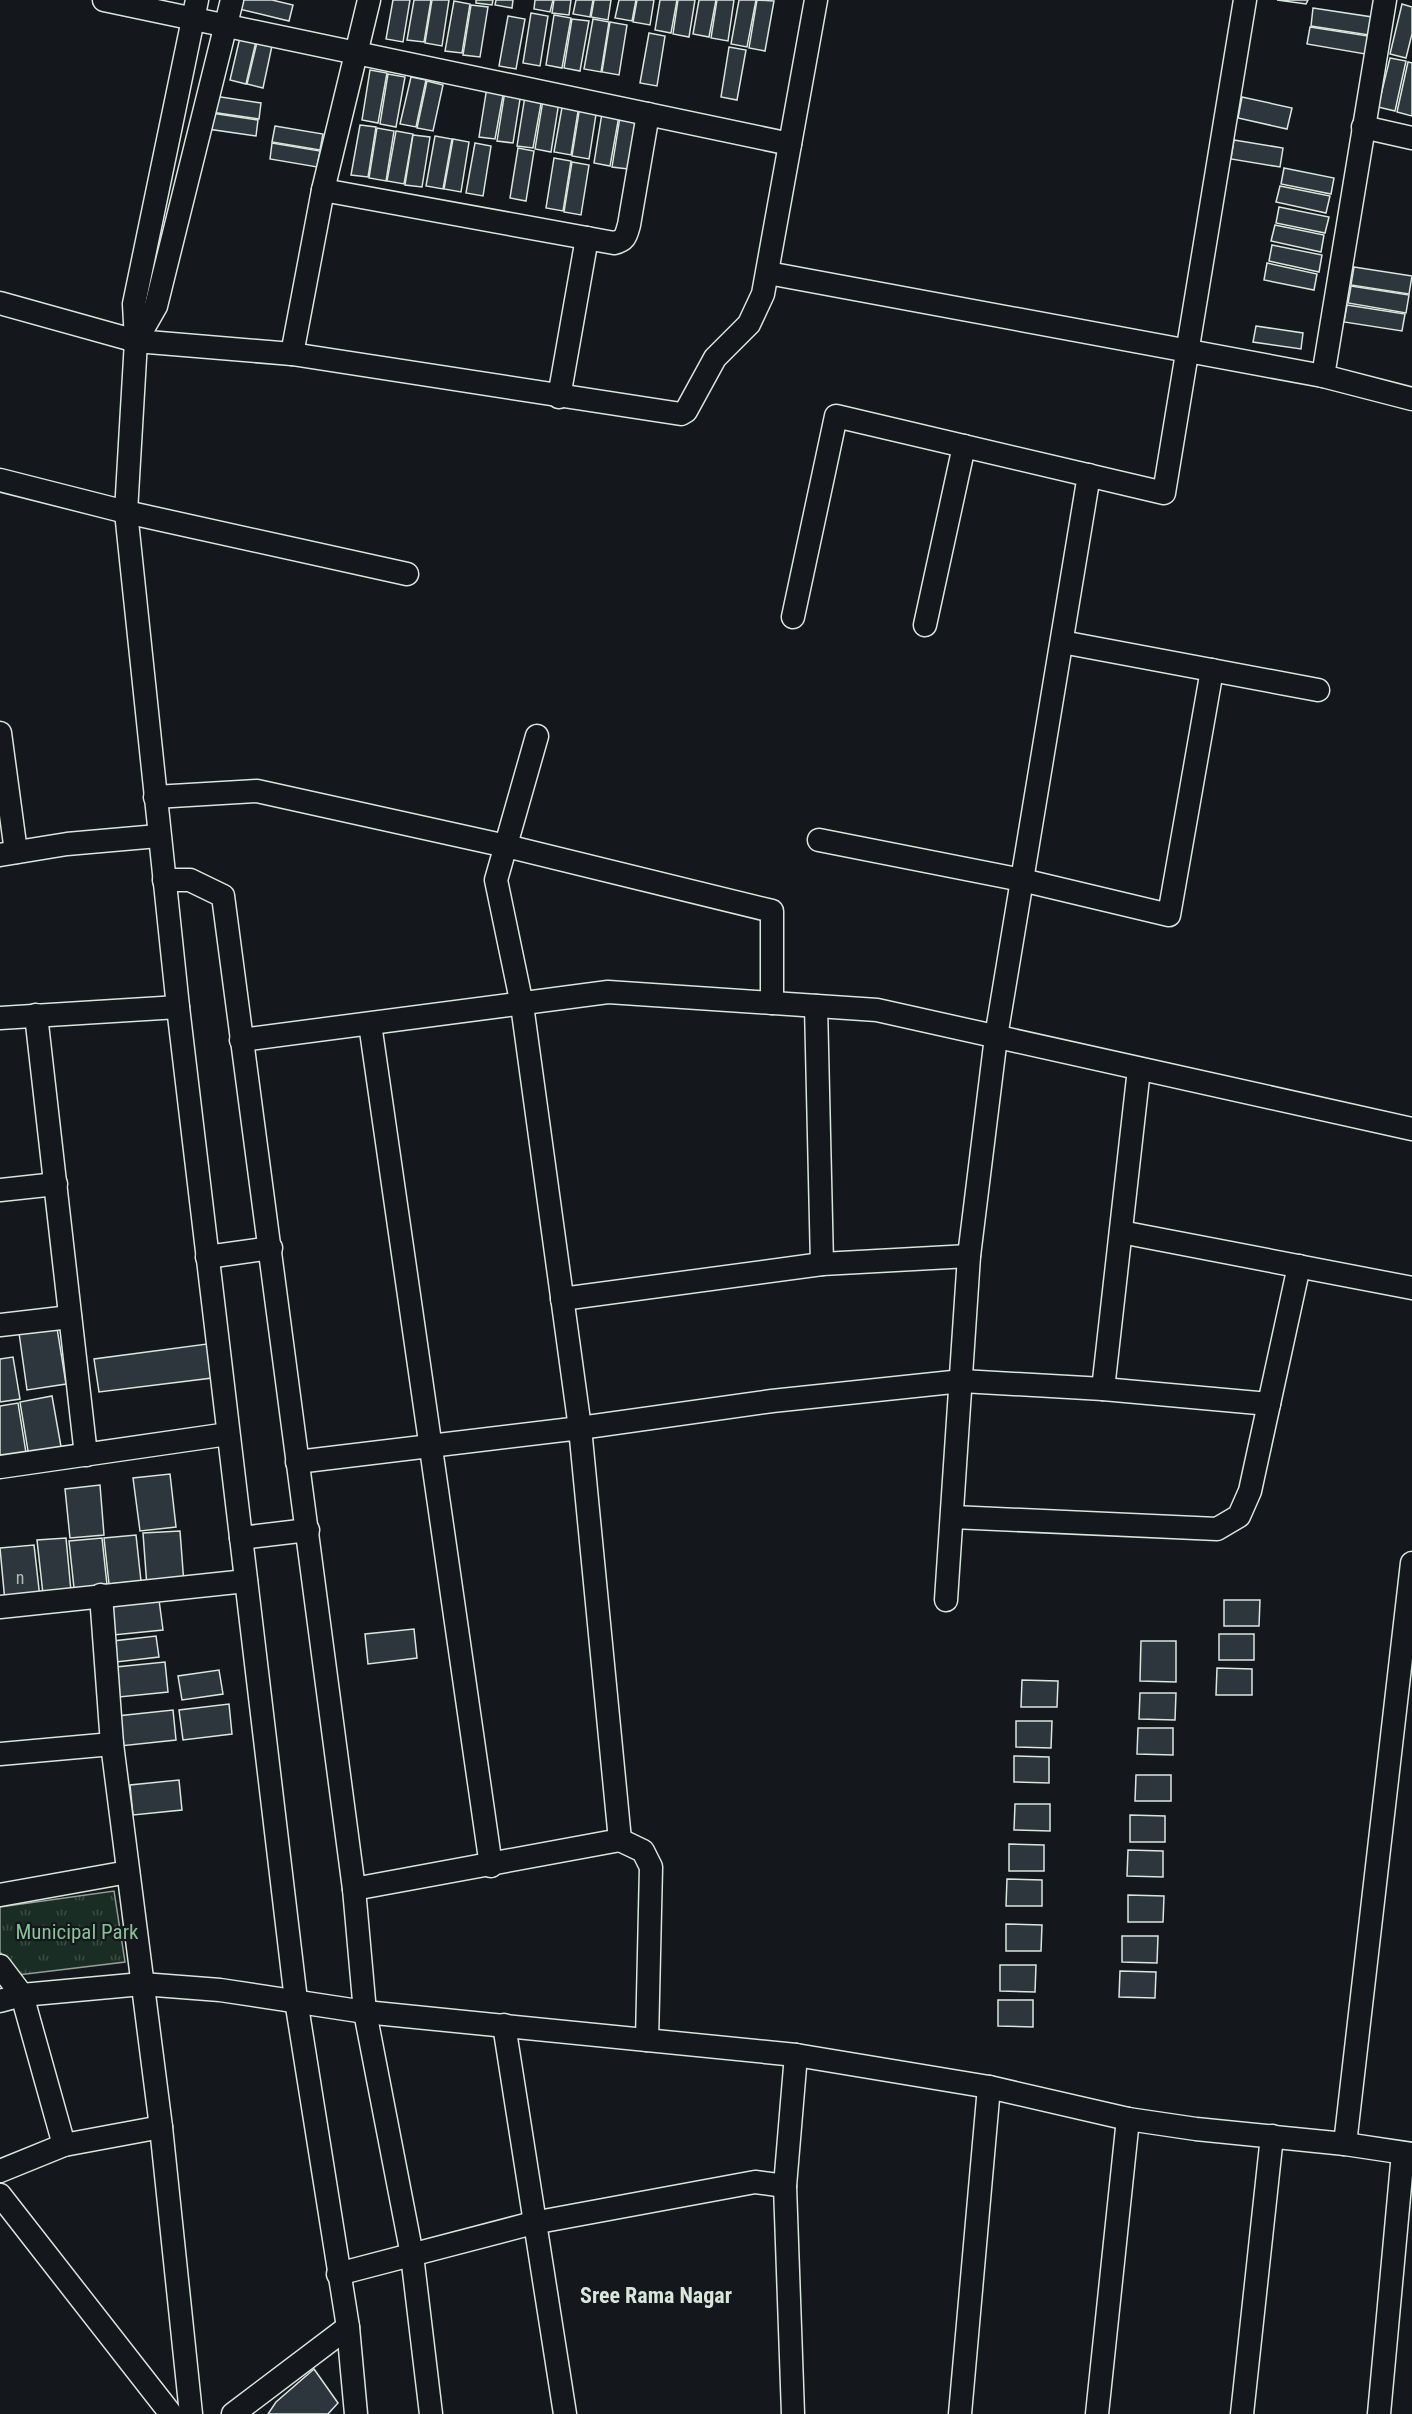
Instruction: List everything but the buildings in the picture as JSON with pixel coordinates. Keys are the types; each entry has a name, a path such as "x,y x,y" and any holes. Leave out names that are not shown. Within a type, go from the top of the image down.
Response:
{"street":[{"path":"104,0 195,10 225,26 790,144"},
{"path":"136,341 156,306 232,0"},
{"path":"292,354 323,190 354,54 369,0"},
{"path":"0,303 136,341 292,354 681,414 686,411 715,358 749,324 756,311 768,273 816,0"},
{"path":"793,617 836,417 1164,493 1245,0"},
{"path":"1323,376 1384,0"},
{"path":"195,10 134,304 136,341 126,512 177,1007 296,2000 348,2326 356,2414"},
{"path":"323,190 614,243 626,237 648,114"},
{"path":"1363,127 1412,138"},
{"path":"559,397 587,238"},
{"path":"768,273 1323,376 1412,399"},
{"path":"925,625 964,446"},
{"path":"946,1600 969,1256 996,1037 1089,475"},
{"path":"0,480 126,512 407,574"},
{"path":"1062,642 1318,690"},
{"path":"819,840 1022,880 1169,915 1212,670"},
{"path":"0,734 8,854 67,844 158,836"},
{"path":"537,736 496,880 522,1005 580,1428 620,1840"},
{"path":"155,797 257,791 506,846 772,912 772,1003"},
{"path":"164,880 190,880 223,896 354,1889 365,2012 411,2255 431,2414"},
{"path":"242,1040 608,992 877,1010 1412,1129"},
{"path":"816,1006 822,1264"},
{"path":"0,1018 177,1007"},
{"path":"36,1015 86,1455"},
{"path":"370,1024 490,1866"},
{"path":"1103,1389 1139,1068"},
{"path":"0,1190 56,1184"},
{"path":"1120,1232 1412,1288"},
{"path":"207,1257 271,1248"},
{"path":"562,1299 822,1264 969,1256"},
{"path":"952,1517 1217,1529 1239,1516 1250,1491 1299,1266"},
{"path":"0,1325 70,1317"},
{"path":"297,1462 432,1448 772,1401 962,1381 1103,1389 1269,1404"},
{"path":"0,1467 228,1434"},
{"path":"241,1538 308,1530"},
{"path":"1345,2144 1412,1566"},
{"path":"0,1608 101,1595 246,1581"},
{"path":"101,1595 112,1744 161,2127 191,2414"},
{"path":"0,1754 112,1744"},
{"path":"354,1889 490,1866 620,1840 643,1851 651,1867 647,2040"},
{"path":"0,1895 128,1872"},
{"path":"0,1966 22,1995 64,2145"},
{"path":"0,2001 22,1995 142,1984 296,2000 365,2012 796,2055 989,2087 1128,2119 1407,2153 1401,2290 1379,2414"},
{"path":"504,2025 533,2223 565,2414"},
{"path":"793,2414 785,2186 796,2055"},
{"path":"960,2414 989,2087"},
{"path":"1097,2414 1128,2119"},
{"path":"0,2171 64,2145 161,2127"},
{"path":"1242,2414 1272,2136"},
{"path":"338,2274 533,2223 755,2182 785,2186"},
{"path":"0,2195 171,2414"},
{"path":"233,2414 348,2326"}],"green space":[{"name":"Municipal Park","path":"114,1891 125,1962 18,1975 0,1952 0,1907"}],"district":[{"name":"Sree Rama Nagar","path":"656,2295"}]}
